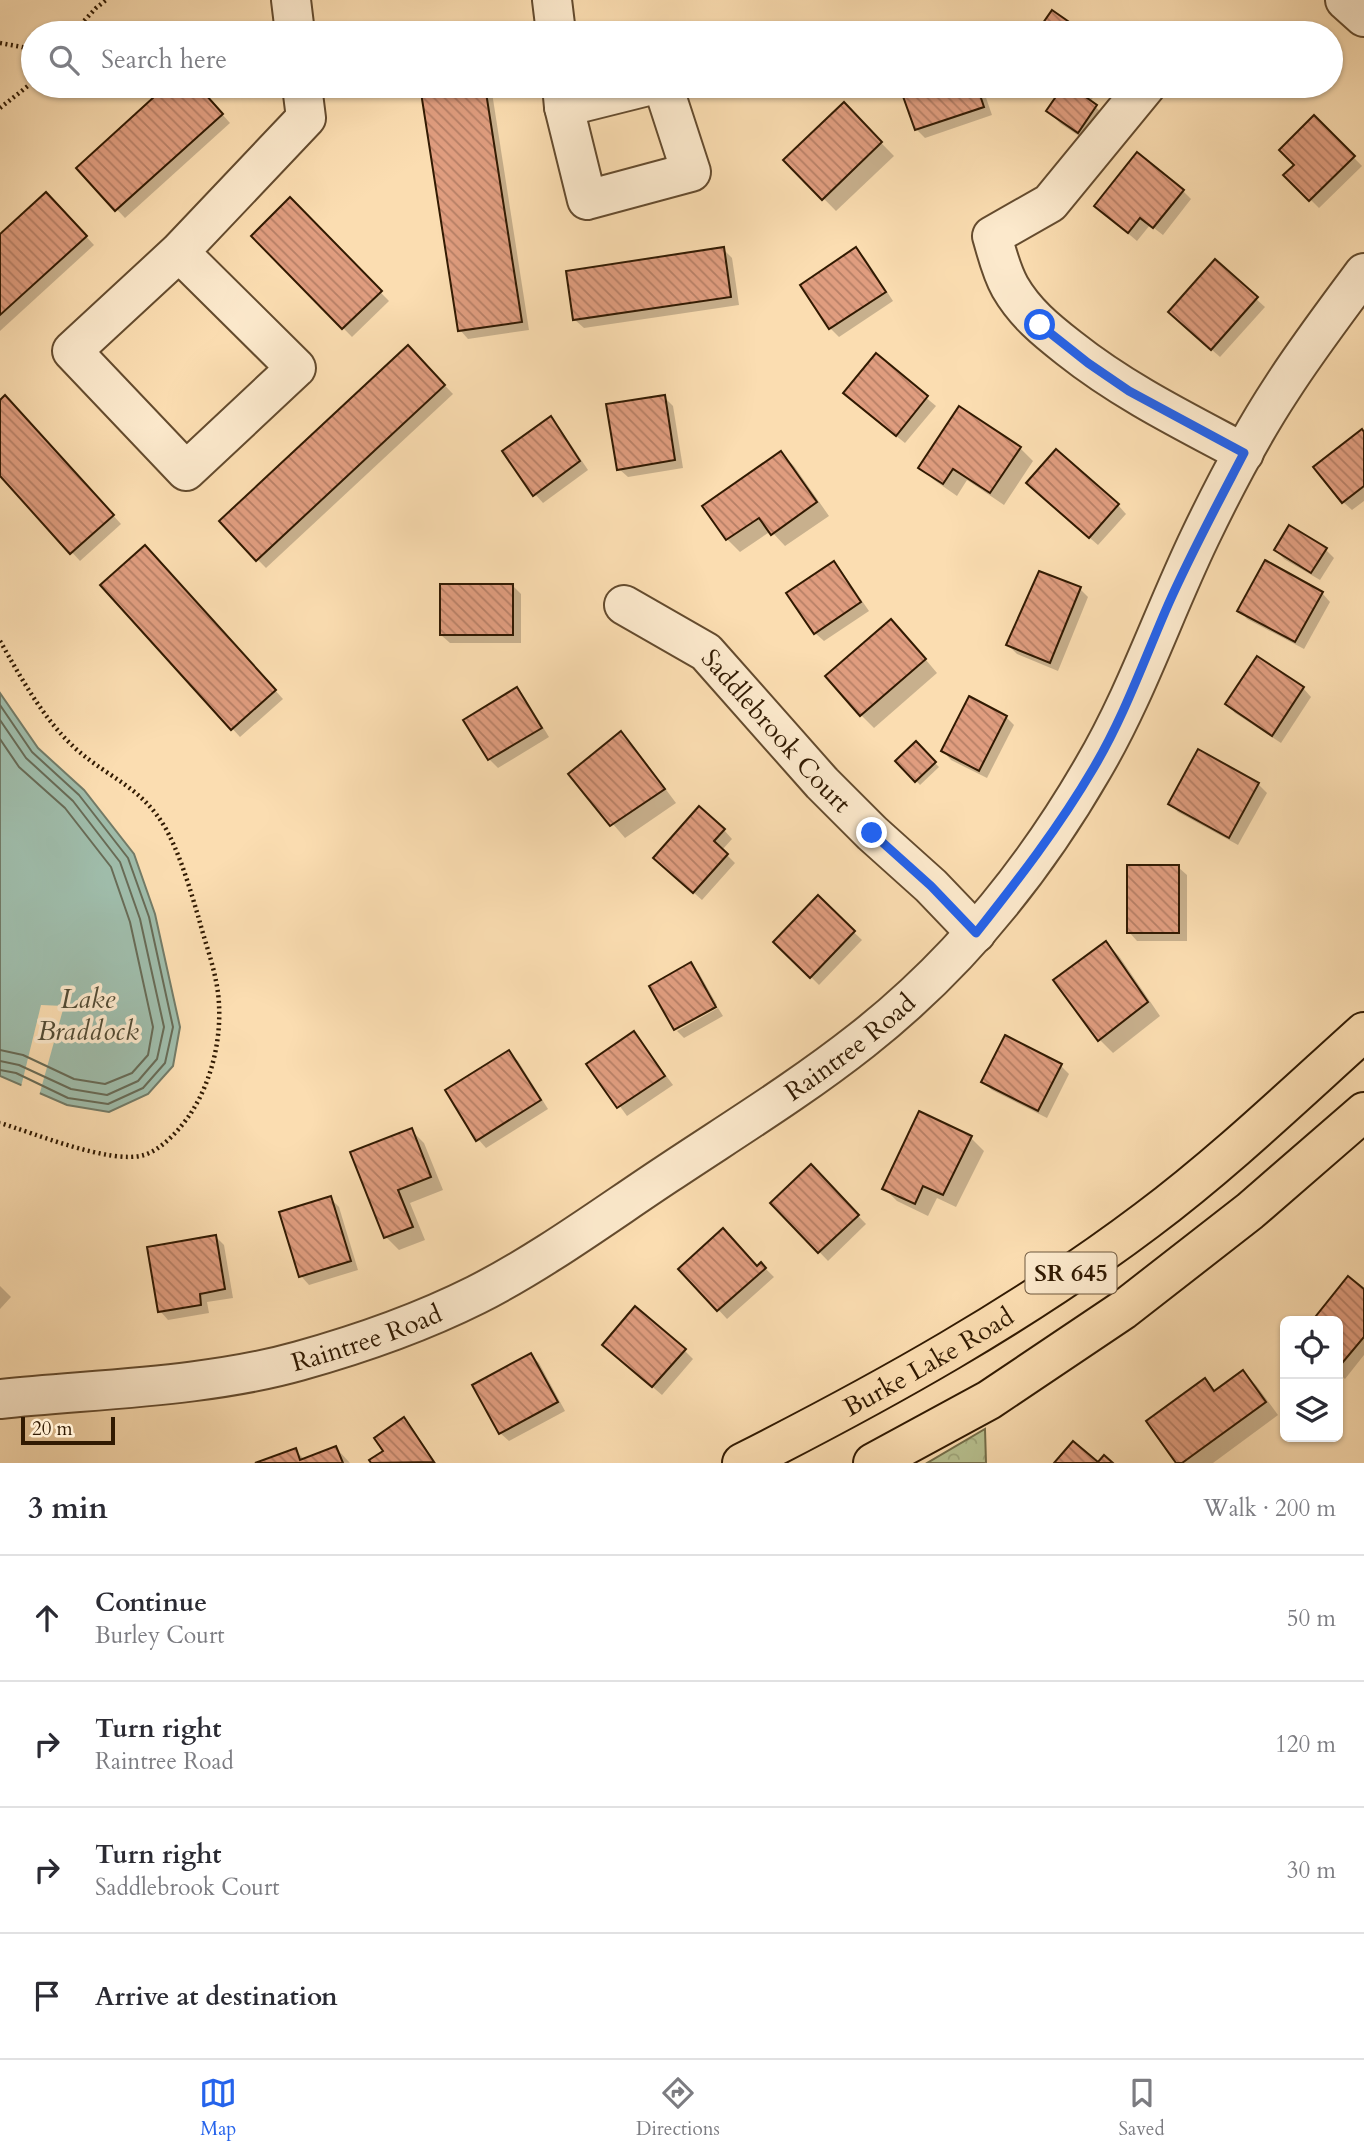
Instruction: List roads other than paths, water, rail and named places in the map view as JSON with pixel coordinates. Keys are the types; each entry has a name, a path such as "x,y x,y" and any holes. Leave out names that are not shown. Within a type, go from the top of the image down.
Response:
{"main road":[{"name":"Burke Lake Road","path":"742,1463 820,1424 941,1357 1073,1272 1158,1211 1233,1150 1364,1032"},
{"name":"SR 645","path":"873,1463 989,1400 1124,1310 1250,1211 1364,1112"}],"street":[{"path":"291,0 294,21"},
{"path":"552,0 555,21"},
{"path":"1345,0 1364,17"},
{"path":"179,253 296,369 186,471 72,351 179,253 306,118 304,98"},
{"path":"563,98 587,200 691,172 667,98"},
{"path":"1136,98 1050,203 992,236 1010,286 1040,325 1129,391 1244,453"},
{"name":"Raintree Road","path":"0,1399 197,1381 295,1363 392,1332 478,1294 554,1250 823,1070 866,1037 913,996 976,933 1035,859 1093,768 1131,696 1168,606 1244,453 1280,390 1352,315 1364,273"},
{"name":"Saddlebrook Court","path":"624,605 706,652 822,783 931,886 976,933"}],"water":[{"name":"Lake Braddock","path":"0,693 38,748 84,790 134,854 155,914 180,1027 173,1066 148,1094 109,1112 67,1105 0,1076"}]}
